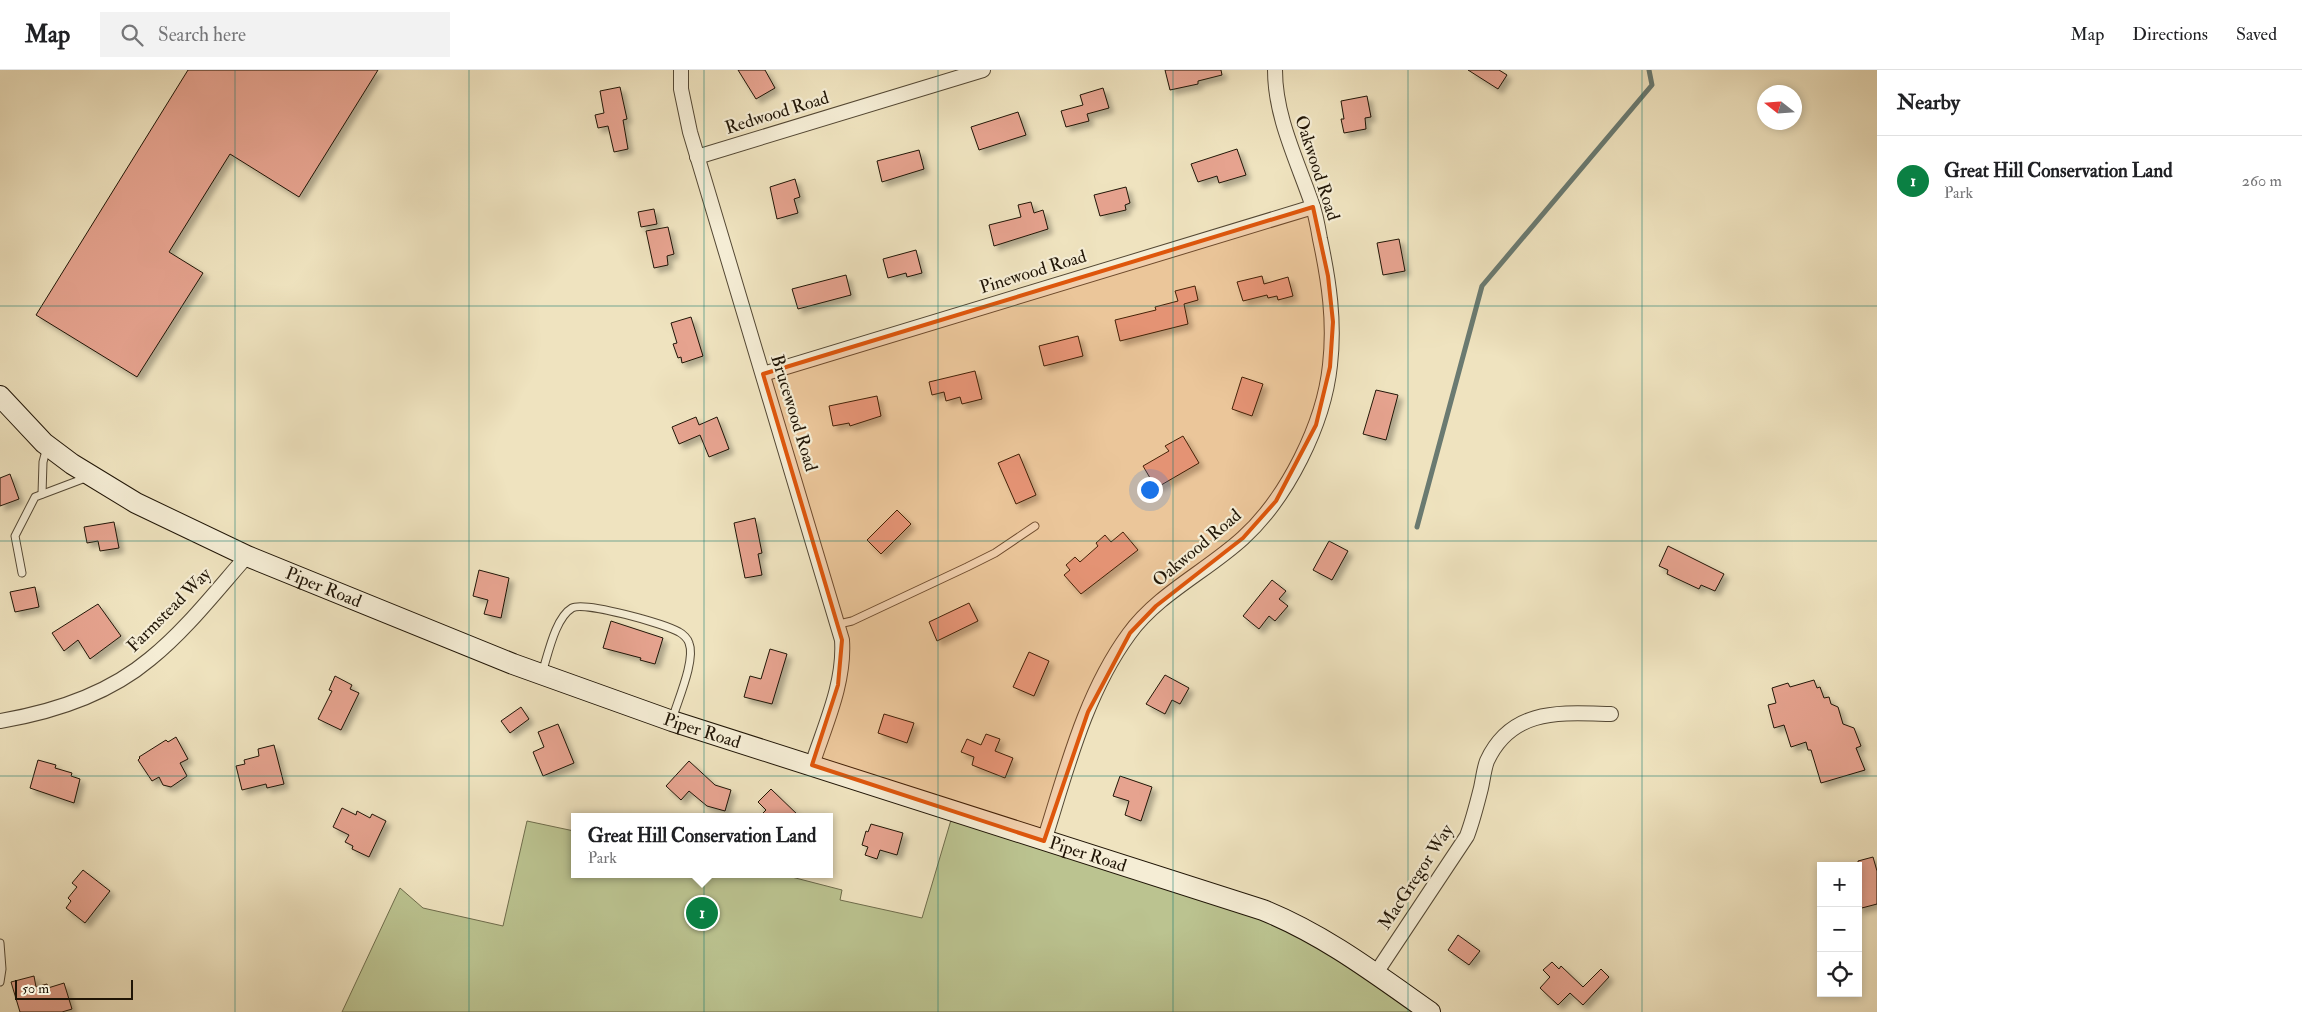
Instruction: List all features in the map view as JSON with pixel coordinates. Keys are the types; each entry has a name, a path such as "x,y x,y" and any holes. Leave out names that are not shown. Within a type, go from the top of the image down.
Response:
{"street":[{"name":"Brucewood Road","path":"681,70 684,110 697,157 839,624 842,640 842,669 812,766"},
{"name":"Redwood Road","path":"697,157 983,70"},
{"name":"Oakwood Road","path":"1044,841 1091,704 1105,673 1130,633 1156,606 1243,538 1276,501 1295,470 1316,425 1330,367 1333,322 1328,276 1313,207 1280,116 1275,86 1275,70"},
{"name":"Pinewood Road","path":"763,374 1313,207"},
{"name":"Piper Road","path":"0,396 47,445 91,476 136,503 247,556 542,674 672,721 1263,910 1320,937 1376,973 1430,1012"},
{"name":"Farmstead Way","path":"0,721 70,704 115,684 167,645 247,556"},
{"name":"MacGregor Way","path":"1376,973 1467,836 1474,817 1487,762 1499,743 1515,727 1535,717 1561,713 1611,714"}],"lane":[{"path":"42,494 43,462 47,445"},
{"path":"22,573 15,536 35,498 91,476"},
{"path":"839,624 852,621 968,567 995,553 1035,526"},
{"path":"542,674 561,621 572,608 579,606 600,608 673,630 686,637 691,651 690,662 672,721"},
{"path":"0,943 2,969 0,982"}],"highlighted area":[{"path":"1313,207 1328,276 1333,322 1330,367 1316,425 1276,501 1243,538 1156,606 1130,633 1088,712 1044,841 812,765 838,685 842,640 763,374"}],"green space":[{"path":"951,820 1277,924 1341,956 1416,1012 342,1012 400,888 423,908 503,926 527,821 571,830 571,878 796,878 842,890 840,900 922,918"}],"building":[{"path":"188,70 378,70 299,197 230,154 169,252 203,273 137,377 36,315"},
{"path":"738,70 765,70 775,88 756,99"},
{"path":"1165,70 1221,70 1222,75 1198,81 1198,84 1170,90"},
{"path":"1468,70 1499,70 1507,75 1498,89"},
{"path":"620,87 627,119 623,120 628,149 614,152 608,126 598,128 595,115 604,113 600,91"},
{"path":"1103,88 1109,108 1087,114 1089,121 1066,127 1061,111 1083,105 1080,95"},
{"path":"1367,96 1371,117 1365,118 1366,129 1344,133 1341,119 1344,119 1341,101"},
{"path":"1018,112 1026,135 979,150 971,127"},
{"path":"1237,149 1246,175 1219,183 1217,176 1198,182 1191,164"},
{"path":"919,150 924,169 882,182 877,161"},
{"path":"795,179 800,197 794,199 798,213 777,219 770,187"},
{"path":"1126,187 1130,203 1125,205 1126,210 1100,216 1094,195"},
{"path":"1031,202 1034,213 1043,210 1048,229 994,246 989,225 1021,217 1018,205"},
{"path":"654,209 657,224 641,227 638,212"},
{"path":"668,227 674,254 667,256 668,265 654,268 646,231"},
{"path":"1399,239 1405,271 1383,275 1377,243"},
{"path":"916,250 922,273 907,277 906,273 888,278 883,259"},
{"path":"846,275 851,295 798,309 792,289"},
{"path":"1262,276 1264,284 1288,277 1293,296 1278,300 1277,296 1268,298 1267,295 1243,301 1237,282"},
{"path":"1195,286 1198,300 1184,304 1188,324 1120,341 1115,320 1156,310 1155,307 1178,301 1175,291"},
{"path":"691,317 703,356 682,363 681,357 678,358 673,344 677,343 671,323"},
{"path":"1078,336 1083,356 1044,366 1039,346"},
{"path":"975,371 982,399 962,404 960,397 946,401 944,392 932,395 929,382"},
{"path":"1242,377 1263,384 1252,416 1232,409"},
{"path":"1376,390 1398,395 1386,440 1363,434"},
{"path":"877,396 881,416 850,426 849,423 833,426 829,406"},
{"path":"696,417 699,425 717,417 729,449 709,457 700,435 679,444 672,427"},
{"path":"1183,436 1199,463 1156,488 1143,466 1169,451 1165,446"},
{"path":"1019,454 1036,495 1016,504 998,463"},
{"path":"10,474 19,499 0,506 0,478"},
{"path":"897,510 911,524 881,554 867,540"},
{"path":"755,518 762,553 758,554 762,575 745,578 734,523"},
{"path":"114,522 119,548 100,551 98,541 87,543 84,527"},
{"path":"1123,532 1138,550 1081,594 1064,575 1070,570 1066,565 1075,557 1080,562 1098,546 1096,543 1105,535 1111,542"},
{"path":"1329,541 1348,551 1332,580 1313,570"},
{"path":"1668,546 1724,574 1715,591 1701,585 1699,589 1667,574 1668,570 1659,566"},
{"path":"479,570 509,578 501,618 484,614 488,600 473,596"},
{"path":"1272,580 1286,591 1279,599 1288,606 1275,621 1269,616 1259,629 1243,616"},
{"path":"35,587 39,607 15,612 10,592"},
{"path":"969,603 978,621 937,641 929,622"},
{"path":"98,604 121,636 90,659 78,640 64,651 52,633"},
{"path":"611,621 663,638 655,664 640,660 641,658 603,648"},
{"path":"770,649 787,654 772,704 744,697 750,676 761,679"},
{"path":"1029,652 1049,661 1034,696 1013,687"},
{"path":"1165,675 1189,688 1180,704 1172,700 1165,714 1146,704"},
{"path":"335,676 352,685 350,689 359,693 341,730 318,719 332,691 329,690"},
{"path":"1814,680 1817,688 1820,687 1824,698 1829,697 1831,704 1838,707 1843,724 1854,728 1861,746 1856,748 1865,770 1821,783 1811,750 1808,750 1806,742 1791,747 1784,725 1774,728 1768,705 1776,703 1772,688 1788,683 1790,687"},
{"path":"521,707 529,719 510,733 501,721"},
{"path":"884,714 914,723 907,743 878,733"},
{"path":"558,724 574,763 543,776 533,752 544,747 538,732"},
{"path":"986,734 1000,739 995,751 1013,758 1005,778 972,765 974,757 961,752 967,739 981,745"},
{"path":"176,737 188,759 180,763 187,776 171,787 163,785 159,777 152,781 138,760 139,757 166,740 168,742"},
{"path":"274,745 284,784 267,788 266,784 242,790 236,766 245,764 244,760 259,756 258,749"},
{"path":"38,760 56,765 55,768 72,773 71,776 80,779 74,803 30,788"},
{"path":"689,761 715,785 731,790 725,811 707,806 689,791 681,800 666,786"},
{"path":"1120,776 1152,787 1141,821 1125,815 1129,801 1113,796"},
{"path":"771,789 796,813 763,813 766,810 758,802"},
{"path":"342,808 356,815 357,811 370,818 372,814 386,821 369,857 352,849 353,846 345,842 349,835 333,827"},
{"path":"871,824 903,833 897,855 880,850 877,859 865,855 868,847 862,845 866,831 868,832"},
{"path":"1873,857 1877,871 1877,904 1862,908 1862,862 1858,861"},
{"path":"83,870 110,891 85,923 66,908 71,901 68,898 77,887 72,883"},
{"path":"1458,935 1480,951 1469,965 1448,950"},
{"path":"1552,962 1559,969 1561,966 1583,987 1601,969 1609,977 1583,1005 1570,993 1558,1005 1540,988 1550,977 1543,970"},
{"path":"34,976 36,987 47,984 48,988 64,983 72,1009 62,1012 20,1012 11,982"}],"waterway":[{"path":"1417,527 1482,286 1652,85 1649,70"}],"place":[{"name":"Great Hill Conservation Land","path":"702,913"}]}
